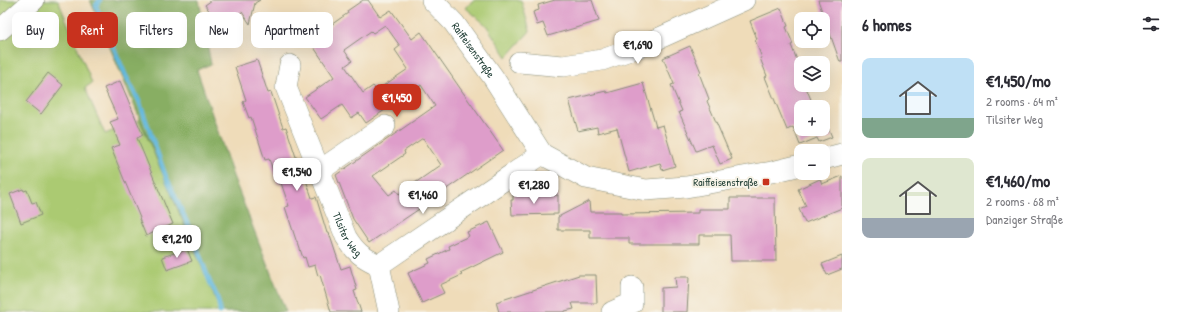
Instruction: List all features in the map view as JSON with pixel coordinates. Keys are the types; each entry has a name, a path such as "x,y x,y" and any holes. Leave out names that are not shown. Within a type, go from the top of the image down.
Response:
{"street":[{"path":"0,30 34,0"},
{"path":"518,62 563,66 602,60 644,45 744,0"},
{"name":"Raiffeisenstraße","path":"435,3 454,24 493,77 542,154 586,178 646,190 686,187 794,167"},
{"name":"Tilsiter Weg","path":"290,65 286,87 346,237 353,248 362,257 378,266"},
{"path":"319,171 385,126"},
{"path":"389,312 378,266 542,154"},
{"path":"830,157 842,154"},
{"path":"612,312 632,303 632,286"}],"green space":[{"path":"0,0 26,0 12,12 0,23"},
{"path":"41,0 58,0 67,22 67,48 78,48 92,83 85,88 105,134 140,120 219,307 219,312 0,312 0,37 12,26 12,48 59,48 59,12 28,12"},
{"path":"90,0 199,0 201,12 195,12 195,48 208,48 211,64 197,70 233,176 286,312 221,312 110,48 118,48 118,12 95,12"},
{"path":"473,0 521,0 530,31 507,57 486,25 466,8"}],"building":[{"path":"212,0 260,0 255,3 253,12 251,12 250,24 243,12 210,12 205,5"},
{"path":"363,0 368,0 380,17 391,10 412,39 421,32 503,150 369,243 353,219 336,175 435,106 421,85 366,123 359,113 351,118 342,105 321,119 305,97 334,77 314,48 333,48 333,24 348,13 347,11","holes":["385,25 400,46 395,50 408,69 377,90 373,86 363,93 345,66 352,61 344,50 371,31 373,33","423,138 441,165 399,194 396,190 389,195 373,176 405,154 404,151"]},
{"path":"555,0 592,0 599,21 548,36 543,23 537,25 533,12 539,10 538,5"},
{"path":"818,0 842,0 842,62 840,62 830,34 830,12 822,12"},
{"path":"781,8 788,26 786,27 793,44 791,45 795,56 794,56 794,92 808,92 811,100 794,100 794,130 793,127 787,130 765,77 767,76 755,40 757,39 750,21"},
{"path":"690,46 701,72 699,73 709,99 707,101 732,159 720,164 712,145 696,151 679,112 682,111 671,85 674,84 663,58"},
{"path":"257,60 268,93 271,92 283,128 286,127 298,163 300,162 312,198 316,197 327,233 329,233 341,269 350,266 357,290 354,291 361,312 331,312 320,275 318,276 315,265 308,267 305,257 303,258 285,207 289,206 281,183 278,184 269,159 265,160 251,117 249,118 243,102 246,100 235,67"},
{"path":"48,73 63,85 41,114 26,102"},
{"path":"120,81 143,135 137,138 173,224 146,236 111,148 120,145 110,122 118,119 104,88"},
{"path":"643,83 656,127 663,125 675,166 662,170 660,163 629,172 617,128 598,133 597,127 578,131 569,100 606,91 607,93"},
{"path":"830,132 832,137 819,142 817,138 800,144 796,136 830,136"},
{"path":"842,176 842,208 805,223 799,209 806,206 798,189 818,180 820,180 822,184"},
{"path":"23,189 24,191 27,190 32,203 36,202 41,215 21,223 10,194"},
{"path":"526,193 526,195 558,195 558,214 512,215 511,200 513,200 513,194"},
{"path":"730,198 775,198 776,261 731,261 730,235 699,235 699,244 629,244 629,238 590,238 590,230 558,230 558,217 589,201 590,212 621,212 621,214 698,213 698,209 730,209"},
{"path":"489,222 503,252 460,273 462,275 440,285 444,293 422,303 408,273 430,263 428,259 449,249 448,246 469,236 467,232"},
{"path":"187,249 192,261 167,270 162,257"},
{"path":"842,256 842,269 827,275 822,264"},
{"path":"579,275 596,275 597,303 572,303 574,309 565,312 499,312 496,302"},
{"path":"675,277 689,277 687,312 661,312 661,288 676,287"}],"waterway":[{"path":"100,0 96,5 98,11 125,74 139,101 165,174 189,227 211,285 216,294 220,312"}],"place":[{"name":"Raiffeisenstraße","path":"766,182"}]}
